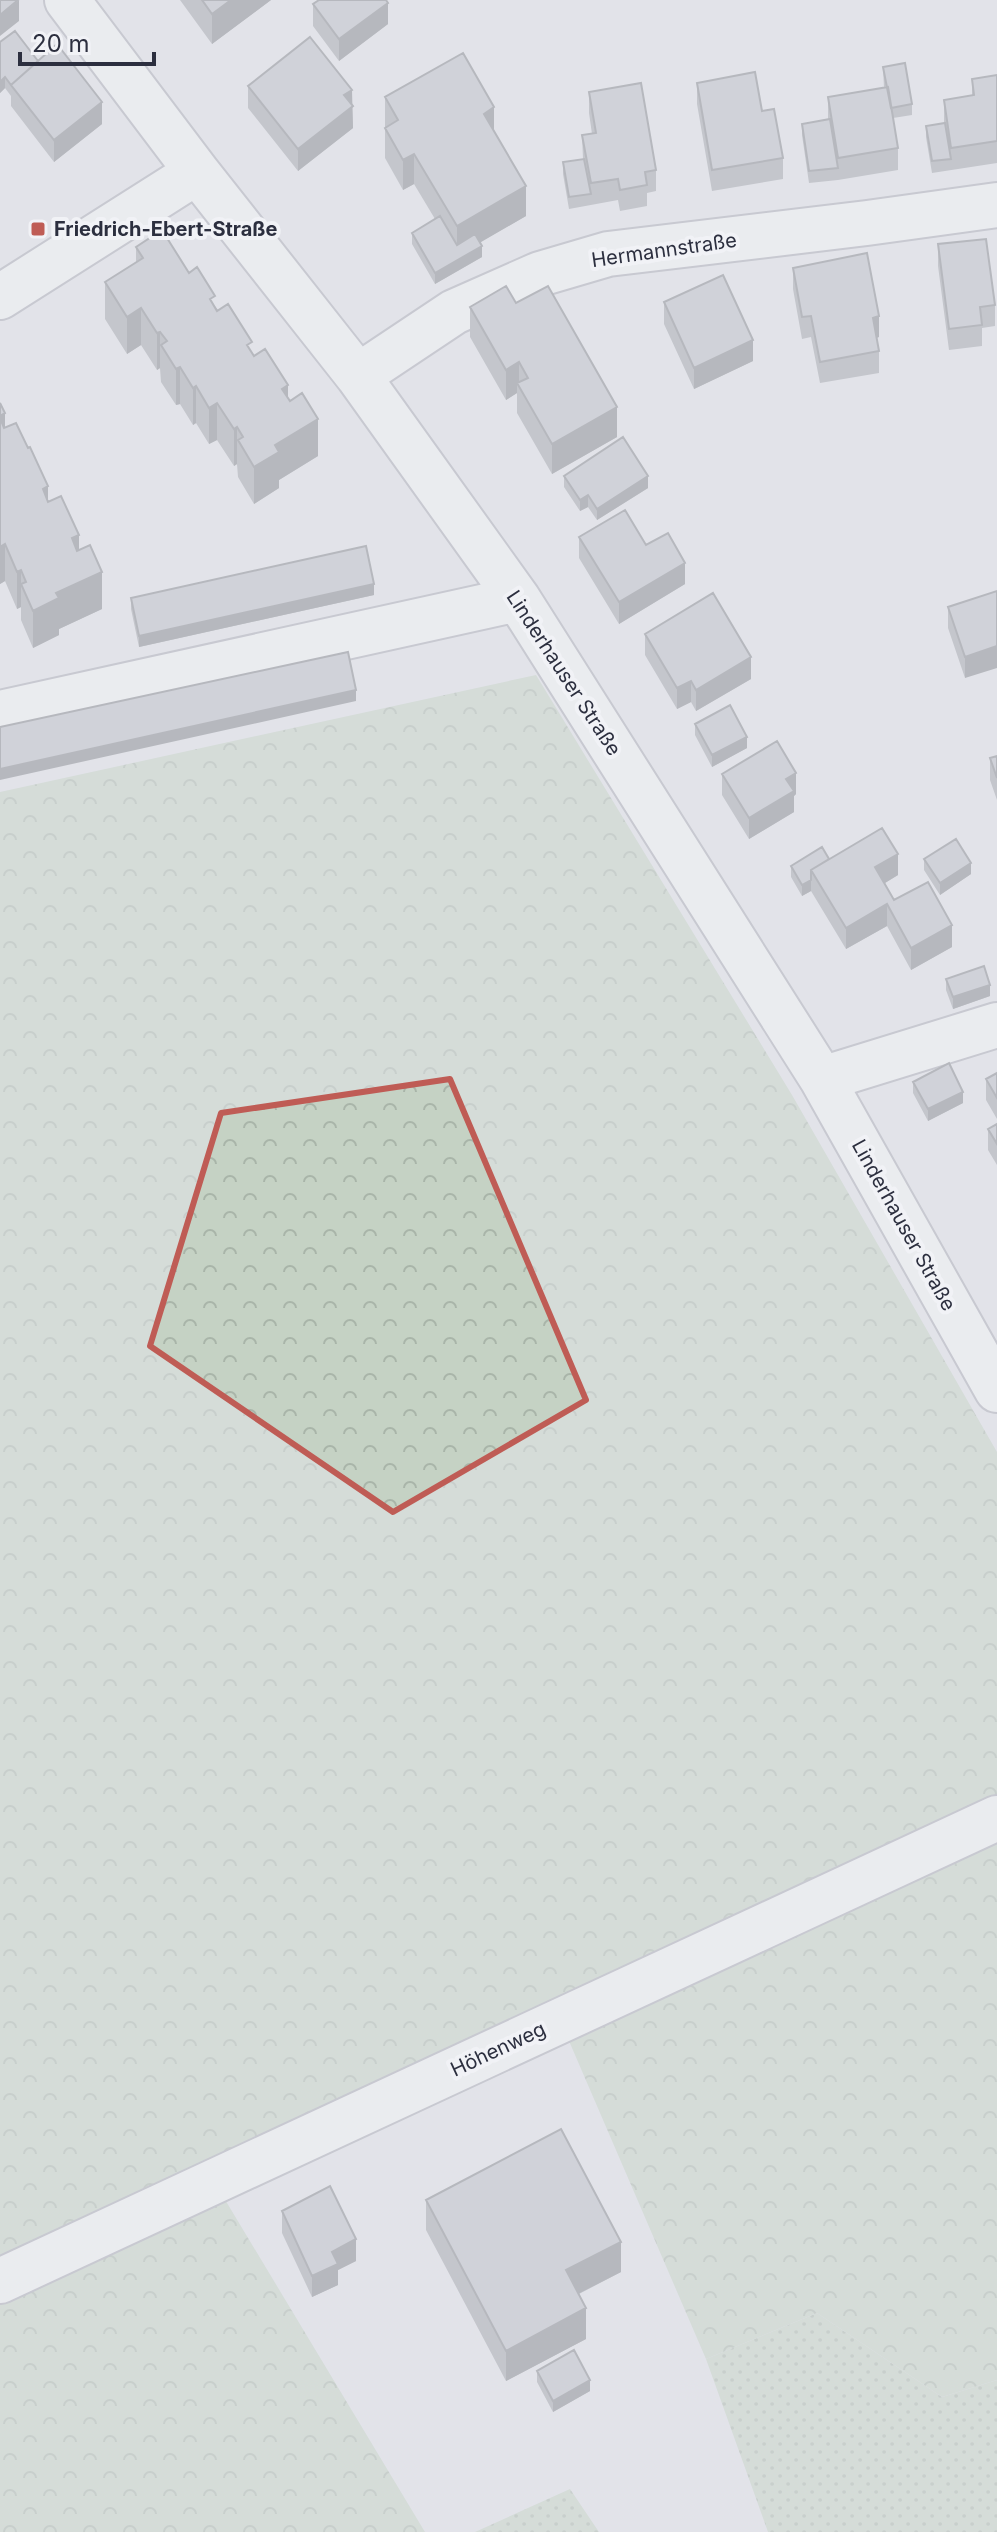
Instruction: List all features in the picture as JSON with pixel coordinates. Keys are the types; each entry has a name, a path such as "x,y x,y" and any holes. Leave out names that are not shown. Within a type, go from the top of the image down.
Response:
{"street":[{"name":"Linderhauser Straße","path":"67,0 197,172 358,376 518,599 822,1079 997,1390"},
{"path":"0,297 197,172"},
{"name":"Hermannstraße","path":"358,376 454,312 540,274 608,254 997,205"},
{"path":"0,713 518,599"},
{"path":"822,1079 997,1025"},
{"name":"Höhenweg","path":"0,2281 997,1818"}],"highlighted area":[{"path":"450,1079 586,1400 393,1512 150,1346 221,1113"}],"green space":[{"path":"536,675 792,1095 997,1452 997,2380 942,2397 817,2313 706,2359 566,2034 218,2188 425,2532 0,2532 0,792"},
{"path":"817,2313 942,2397 997,2380 997,2532 768,2532 706,2359"},
{"path":"570,2489 599,2532 475,2532"}],"building":[{"path":"0,0 18,0 0,15"},
{"path":"202,0 231,0 212,14"},
{"path":"319,0 386,0 388,3 339,39 313,4"},
{"path":"15,31 38,61 11,85 5,77 0,82 0,42"},
{"path":"310,37 352,90 344,95 353,106 298,149 248,86"},
{"path":"57,44 102,102 54,140 11,85"},
{"path":"463,53 494,107 484,114 526,186 457,226 414,154 403,160 385,128 398,120 385,97"},
{"path":"905,63 912,104 891,108 883,67"},
{"path":"755,72 762,111 774,109 783,158 712,170 697,83"},
{"path":"997,75 997,141 951,148 944,100 974,95 972,79"},
{"path":"641,83 656,170 645,172 647,185 620,190 618,179 591,183 582,135 596,133 589,92"},
{"path":"888,87 898,148 838,158 828,97"},
{"path":"830,119 838,168 809,171 802,124"},
{"path":"945,123 951,159 932,161 926,126"},
{"path":"584,159 591,194 569,197 563,162"},
{"path":"440,216 457,245 475,234 482,246 435,273 412,233"},
{"path":"162,230 189,273 197,267 215,296 210,299 217,311 228,304 252,342 247,345 254,356 265,349 288,385 282,389 290,401 302,393 318,419 275,445 279,452 254,467 238,440 243,437 237,427 234,429 217,403 209,408 180,367 176,369 161,345 167,341 160,332 157,333 141,308 127,317 105,282 143,258 136,247"},
{"path":"986,239 995,305 980,307 982,325 949,329 938,244"},
{"path":"867,253 879,316 873,318 879,351 820,362 811,316 802,317 793,268"},
{"path":"723,275 753,340 694,368 664,302"},
{"path":"506,286 516,303 548,286 617,407 552,444 517,383 528,378 519,362 506,370 470,307"},
{"path":"0,418 4,428 16,423 48,486 43,489 48,502 61,496 79,535 72,538 77,551 90,545 102,572 56,593 59,598 33,611 21,584 26,582 21,570 17,572 5,544 0,547"},
{"path":"623,437 648,476 597,509 588,495 580,500 564,476"},
{"path":"625,510 646,545 668,533 685,563 619,602 579,537"},
{"path":"366,546 374,584 139,636 131,598"},
{"path":"997,591 997,646 965,657 948,607"},
{"path":"713,593 751,657 696,690 691,681 677,688 645,634"},
{"path":"348,652 356,690 0,769 0,727"},
{"path":"730,705 747,737 712,755 695,724"},
{"path":"777,741 796,773 786,779 794,791 749,818 722,774"},
{"path":"997,756 997,778 990,758"},
{"path":"882,828 898,854 875,867 894,900 928,882 952,925 911,948 887,904 846,928 811,870"},
{"path":"956,839 971,863 940,883 924,859"},
{"path":"822,847 829,859 811,870 811,880 802,885 791,866"},
{"path":"984,966 990,985 953,997 946,979"},
{"path":"949,1063 963,1092 928,1109 913,1082"},
{"path":"997,1073 997,1098 986,1079"},
{"path":"997,1124 997,1144 988,1129"},
{"path":"561,2129 621,2242 566,2270 586,2308 506,2351 426,2200"},
{"path":"330,2186 356,2239 332,2252 338,2264 312,2276 282,2211"},
{"path":"574,2350 590,2380 553,2401 537,2371"}],"place":[{"name":"Friedrich-Ebert-Straße","path":"38,229"}]}
